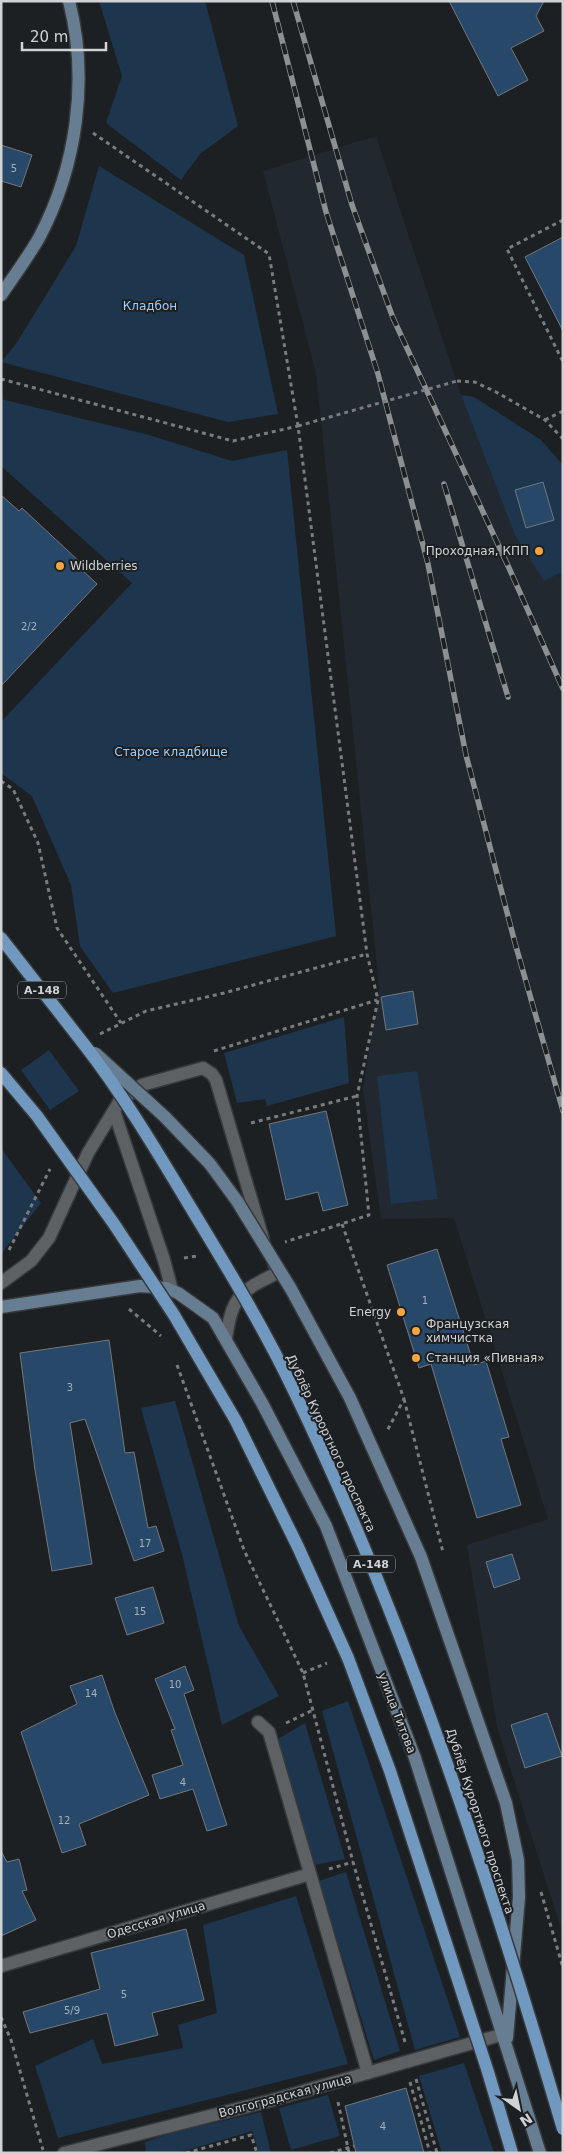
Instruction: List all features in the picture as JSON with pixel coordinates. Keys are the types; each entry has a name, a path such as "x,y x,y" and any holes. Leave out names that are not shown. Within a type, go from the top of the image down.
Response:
{"main road":[{"path":"1,295 39,238 62,184 77,122 79,72 75,24 69,1"},
{"name":"Дублёр Курортного проспекта","path":"1,938 108,1076 236,1281 294,1390 352,1519 400,1636 444,1752 563,2129"},
{"name":"А-148","path":"83,1043 165,1117 210,1164 237,1201 292,1289 350,1398 421,1557 504,1795 518,1860 519,1906 505,2039"},
{"path":"1,1073 37,1116 60,1148 174,1315 236,1421 298,1547 344,1649 394,1780 488,2072 512,2153"},
{"path":"1,1307 140,1286 172,1290"},
{"name":"улица Титова","path":"172,1290 193,1302 213,1318 326,1526 415,1758 540,2153"}],"street":[{"path":"1,1283 31,1261 49,1238 88,1153 119,1102 142,1085 203,1068 208,1070 216,1080 265,1248 280,1272 255,1284 242,1294 232,1307 226,1339"},
{"path":"114,1111 164,1260 172,1290"},
{"path":"258,1722 269,1732 368,2073"},
{"name":"Одесская улица","path":"1,1966 310,1874"},
{"name":"Волгоградская улица","path":"64,2153 411,2061 505,2039"}],"path":[{"path":"89,130 269,254 298,426 367,954 378,1000"},
{"path":"563,220 507,250 563,362"},
{"path":"1,379 233,441 298,426 457,381 475,382 546,420 563,439"},
{"path":"546,420 563,411"},
{"path":"1,781 13,789 38,843 58,928 121,1023"},
{"path":"83,1043 146,1011 224,993 367,954"},
{"path":"248,1124 357,1096"},
{"path":"7,1253 60,1148"},
{"path":"342,1224 404,1399 386,1434"},
{"path":"126,1307 162,1337"},
{"path":"176,1361 244,1550 303,1673 353,1862 437,2153"},
{"path":"269,1732 312,1710"},
{"path":"1,2018 11,2040 44,2153"},
{"path":"408,2078 430,2153"},
{"path":"337,2098 349,2153"},
{"path":"186,2153 251,2135 257,2153"},
{"path":"330,2153 354,2146"}],"shaded area":[{"path":"376,136 465,407 544,581 563,572 563,1935 497,1727 467,1545 548,1519 454,1218 381,1219 363,1089 379,990 316,373 263,171"}],"green space":[{"path":"99,1 205,1 238,126 200,154 181,180 106,123 122,76"},
{"name":"Кладбон","path":"99,166 244,255 278,414 228,422 1,362 16,344 76,246"},
{"path":"461,395 474,397 541,440 563,465 563,572 544,581 515,535"},
{"name":"Старое кладбище","path":"1,399 149,435 232,461 287,450 336,936 113,993 80,946 71,885 32,796 1,773 1,722 132,583 1,466"},
{"path":"344,1017 349,1083 267,1106 265,1099 237,1103 224,1053"},
{"path":"49,1050 79,1091 50,1110 21,1070"},
{"path":"417,1071 438,1199 391,1204 377,1076"},
{"path":"1,1148 41,1203 1,1254"},
{"path":"175,1401 239,1626 279,1696 222,1725 183,1558 141,1408"},
{"path":"348,1701 460,2037 415,2050 322,1711"},
{"path":"305,1723 345,1859 315,1865 278,1739"},
{"path":"346,1872 400,2051 374,2060 319,1881"},
{"path":"296,1896 348,2064 58,2138 35,2066 93,2039 102,2064 183,2048 178,2025 217,2013 203,1925"},
{"path":"464,2063 494,2153 442,2153 419,2076"},
{"path":"328,2095 340,2136 291,2150 279,2108"},
{"path":"261,2112 271,2153 259,2153 252,2131 178,2153 146,2153 145,2142 174,2132"}],"building":[{"path":"449,1 544,1 536,16 544,31 511,48 528,80 498,96"},
{"path":"1,145 32,155 21,187 1,181"},
{"path":"563,237 563,331 525,257"},
{"path":"543,482 554,520 526,528 515,490"},
{"path":"1,495 19,511 22,508 82,564 79,567 97,584 1,686"},
{"path":"413,991 418,1024 386,1030 381,997"},
{"path":"326,1111 348,1205 323,1211 318,1192 286,1200 269,1124"},
{"path":"437,1249 474,1365 486,1361 509,1437 501,1439 521,1505 477,1518 431,1364 419,1368 387,1265"},
{"path":"109,1340 125,1453 134,1452 148,1528 156,1526 164,1551 134,1561 85,1419 70,1423 92,1564 52,1571 35,1470 20,1353"},
{"path":"512,1554 520,1579 494,1588 486,1562"},
{"path":"153,1587 164,1623 127,1635 115,1598"},
{"path":"185,1666 194,1690 184,1694 227,1825 207,1831 193,1789 160,1799 152,1775 183,1765 171,1730 175,1729 155,1679"},
{"path":"102,1675 115,1713 149,1795 79,1824 86,1845 62,1853 21,1732 77,1704 70,1686"},
{"path":"547,1713 562,1756 525,1768 511,1725"},
{"path":"1,1851 7,1862 19,1859 27,1890 22,1891 36,1920 1,1936"},
{"path":"186,1929 204,2000 152,2013 158,2035 115,2046 107,2013 30,2033 23,2012 100,1989 91,1953"},
{"path":"406,2088 424,2153 356,2153 345,2106"}],"railway":[{"path":"272,1 326,212 378,374 428,564 466,755 515,943 563,1111"},
{"path":"293,1 352,205 393,318 563,689"},
{"path":"444,484 508,697"}],"place":[{"name":"Проходная, КПП","path":"539,551"},
{"name":"Wildberries","path":"60,566"},
{"name":"Energy","path":"401,1312"},
{"name":"Французская химчистка","path":"416,1331"},
{"name":"Станция «Пивная»","path":"416,1358"}]}
